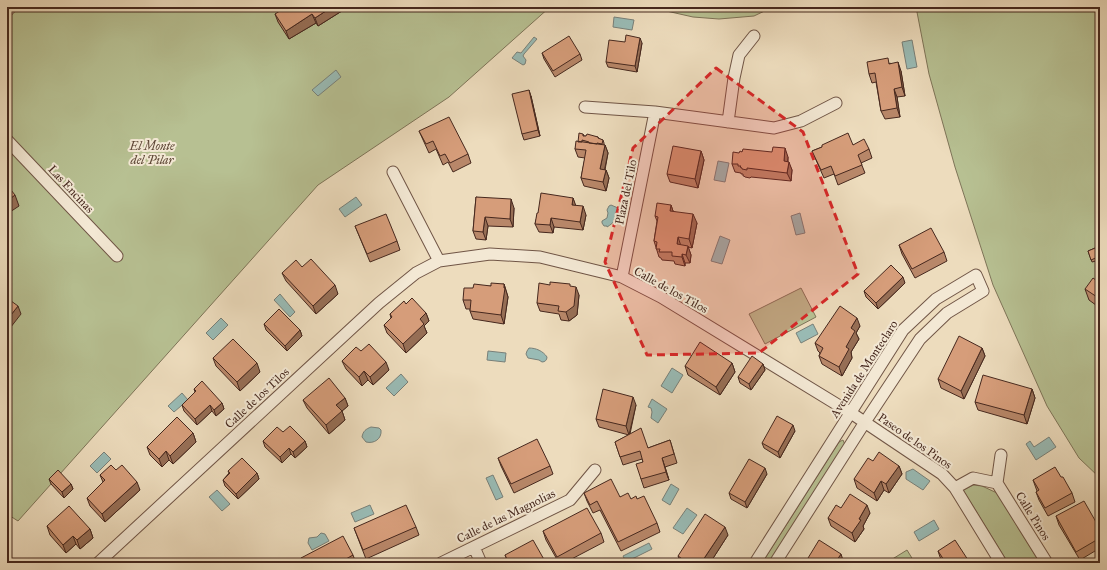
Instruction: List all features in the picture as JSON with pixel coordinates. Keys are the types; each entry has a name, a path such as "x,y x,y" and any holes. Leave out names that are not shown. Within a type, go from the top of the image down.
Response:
{"street":[{"path":"7,11 11,7"},
{"path":"728,122 734,78 739,55 754,36"},
{"path":"585,106 655,112 774,128 801,121 836,103"},
{"name":"Plaza del Tilo","path":"622,277 655,112"},
{"name":"Las Encinas","path":"7,140 117,256"},
{"path":"393,172 439,261"},
{"name":"Calle de los Tilos","path":"98,563 379,302 416,273 439,261 490,254 540,257 622,277 667,300 865,422"},
{"name":"Avenida de Monteclaro","path":"755,563 903,330 936,299 976,275 983,291 947,313 920,339 775,563"},
{"name":"Paseo de los Pinos","path":"865,422 942,474 955,488 1001,563"},
{"path":"955,488 973,478 997,483 1001,455"},
{"name":"Calle de las Magnolias","path":"441,563 570,500 596,470"},
{"name":"Calle Pinos","path":"997,483 1047,563"},
{"path":"474,547 481,563"}],"highlighted area":[{"path":"716,68 803,132 858,274 759,353 647,355 605,262 633,148"}],"green space":[{"name":"El Monte del Pilar","path":"7,7 550,7 449,97 318,185 18,521 7,514"},
{"path":"634,7 773,7 754,16 719,19 693,17 662,10"},
{"path":"916,7 1100,7 1100,478 1079,458 1047,406 993,285 955,167 929,74"},
{"path":"801,288 816,317 765,344 749,314"},
{"path":"843,440 845,445 770,563 762,563 839,442"},
{"path":"973,485 982,486 997,493 1040,563 1008,563 963,490"},
{"path":"907,550 915,563 886,563"}],"water":[{"path":"614,17 634,20 632,30 613,27"},
{"path":"534,37 537,39 523,56 526,60 525,64 523,65 512,58 517,52 521,53"},
{"path":"912,40 917,67 907,69 902,42"},
{"path":"336,70 341,77 318,96 312,90"},
{"path":"718,161 729,163 725,182 714,180"},
{"path":"356,197 362,205 345,217 339,209"},
{"path":"611,205 618,208 618,214 614,221 607,227 604,226 602,221 607,218 607,210"},
{"path":"800,213 805,233 796,235 791,216"},
{"path":"720,236 730,240 722,264 711,261"},
{"path":"280,294 295,312 290,317 274,300"},
{"path":"221,318 228,325 213,340 206,333"},
{"path":"813,324 818,334 801,343 796,333"},
{"path":"529,348 537,349 547,357 546,360 542,362 528,358 526,354"},
{"path":"488,351 506,353 505,362 487,360"},
{"path":"672,368 683,375 672,393 661,386"},
{"path":"401,374 408,382 394,396 386,388"},
{"path":"182,393 188,400 174,412 168,406"},
{"path":"652,399 667,409 658,423 651,418 651,408 648,407"},
{"path":"371,427 379,428 381,430 380,436 375,441 366,442 362,435 365,430"},
{"path":"1049,437 1056,447 1036,460 1026,444 1030,441 1034,447"},
{"path":"104,452 111,459 97,473 90,466"},
{"path":"913,469 930,481 923,490 906,479 906,472"},
{"path":"493,475 503,497 496,500 486,478"},
{"path":"671,484 679,489 670,505 662,500"},
{"path":"217,490 230,504 222,511 209,497"},
{"path":"370,505 374,514 355,522 351,513"},
{"path":"687,508 697,515 683,534 673,528"},
{"path":"934,520 939,529 919,541 914,532"},
{"path":"321,533 325,534 329,541 312,550 308,543 309,538 317,537"},
{"path":"649,543 652,549 626,562 623,556"}],"building":[{"path":"286,7 332,7 315,18 312,14 286,31 275,14"},
{"path":"626,35 640,38 635,66 606,62 609,40 625,42"},
{"path":"569,36 580,54 553,71 542,53"},
{"path":"888,58 889,64 898,62 902,87 894,89 897,108 881,111 875,73 869,74 867,62"},
{"path":"529,90 538,130 522,134 512,94"},
{"path":"449,117 468,154 450,163 445,154 440,156 433,141 426,144 419,131"},
{"path":"579,133 583,134 583,136 586,136 587,134 598,137 603,140 602,144 589,143 582,140 582,142 578,142"},
{"path":"848,133 853,145 864,139 869,149 858,155 862,165 835,176 831,166 821,170 812,151"},
{"path":"576,141 605,145 600,169 606,170 603,182 581,178 586,150 575,149"},
{"path":"673,146 701,151 695,179 667,174"},
{"path":"773,147 785,148 784,161 789,162 787,173 747,168 747,170 742,169 740,167 741,166 738,166 738,164 732,164 733,152 739,153 740,151 742,152 743,149 772,152"},
{"path":"7,185 15,195 7,201"},
{"path":"541,193 573,198 572,205 583,206 580,222 551,218 550,225 535,224"},
{"path":"476,197 511,199 510,219 485,217 483,232 473,231"},
{"path":"657,203 671,205 670,211 693,214 689,239 678,237 677,244 688,246 686,255 682,254 682,257 672,256 672,252 659,252 660,249 656,249 657,242 654,241 658,217 655,216"},
{"path":"386,214 397,241 367,254 355,226"},
{"path":"931,228 944,252 912,269 899,245"},
{"path":"1100,246 1100,256 1091,260 1088,251"},
{"path":"311,259 335,285 313,306 282,273 296,260 302,267"},
{"path":"891,265 903,277 876,303 864,291"},
{"path":"1093,278 1100,283 1100,292 1097,297 1085,289"},
{"path":"550,282 570,284 570,286 576,287 574,306 566,312 558,311 559,306 537,303 539,283 550,285"},
{"path":"491,283 504,284 505,288 501,315 470,311 471,300 463,300 464,288 473,288 474,284 491,286"},
{"path":"7,298 18,306 7,320"},
{"path":"412,298 426,313 420,319 424,324 403,344 384,325 392,317 390,314 404,301 406,304"},
{"path":"840,306 857,318 851,328 855,331 846,347 849,349 839,367 819,356 823,348 815,343"},
{"path":"279,309 300,330 285,346 264,324"},
{"path":"959,336 982,348 961,391 938,379"},
{"path":"233,339 257,363 237,382 213,358"},
{"path":"1100,340 1100,348 1096,346"},
{"path":"700,342 732,363 716,387 685,366"},
{"path":"369,344 386,362 370,377 364,371 359,377 342,361 356,347 361,351"},
{"path":"752,356 763,364 749,384 738,377"},
{"path":"983,375 1032,389 1024,415 975,402"},
{"path":"329,378 345,398 336,405 342,411 326,425 303,400"},
{"path":"202,381 222,403 214,410 210,405 195,419 182,405 196,391 194,389"},
{"path":"603,389 633,397 626,426 596,419"},
{"path":"777,416 793,425 778,452 762,443"},
{"path":"177,417 193,433 170,456 166,451 159,459 147,447"},
{"path":"290,426 305,441 293,452 289,448 280,457 263,441 277,427 283,432"},
{"path":"641,428 648,448 670,440 674,454 662,458 666,472 641,479 636,464 643,462 640,451 620,457 615,442"},
{"path":"537,439 550,466 511,484 498,458"},
{"path":"879,452 899,466 886,484 881,481 874,493 854,479 868,458 873,461"},
{"path":"242,458 257,473 236,494 223,480 230,473 228,471"},
{"path":"749,459 765,468 745,502 729,493"},
{"path":"111,465 116,470 122,465 137,482 102,514 87,498 105,480 100,475"},
{"path":"1055,467 1061,477 1063,477 1072,493 1045,508 1036,492 1039,490 1033,480"},
{"path":"58,470 71,484 62,492 49,479"},
{"path":"611,479 620,497 628,493 631,499 636,496 637,499 644,496 657,523 618,542 597,501 590,505 584,493"},
{"path":"850,494 867,505 859,519 861,520 852,533 828,518 836,505 841,508"},
{"path":"1084,501 1100,529 1100,538 1076,552 1056,516"},
{"path":"406,505 416,527 363,550 354,528"},
{"path":"69,506 90,529 77,540 73,536 63,545 47,526"},
{"path":"587,508 601,533 557,557 543,531"},
{"path":"705,514 725,527 701,563 688,563 678,556"},
{"path":"343,536 353,555 339,563 304,563 301,558"},
{"path":"533,540 546,563 528,563 527,561 523,563 509,563 505,555"},
{"path":"819,540 841,554 835,563 805,563"},
{"path":"955,540 970,563 946,563 938,551"}]}
